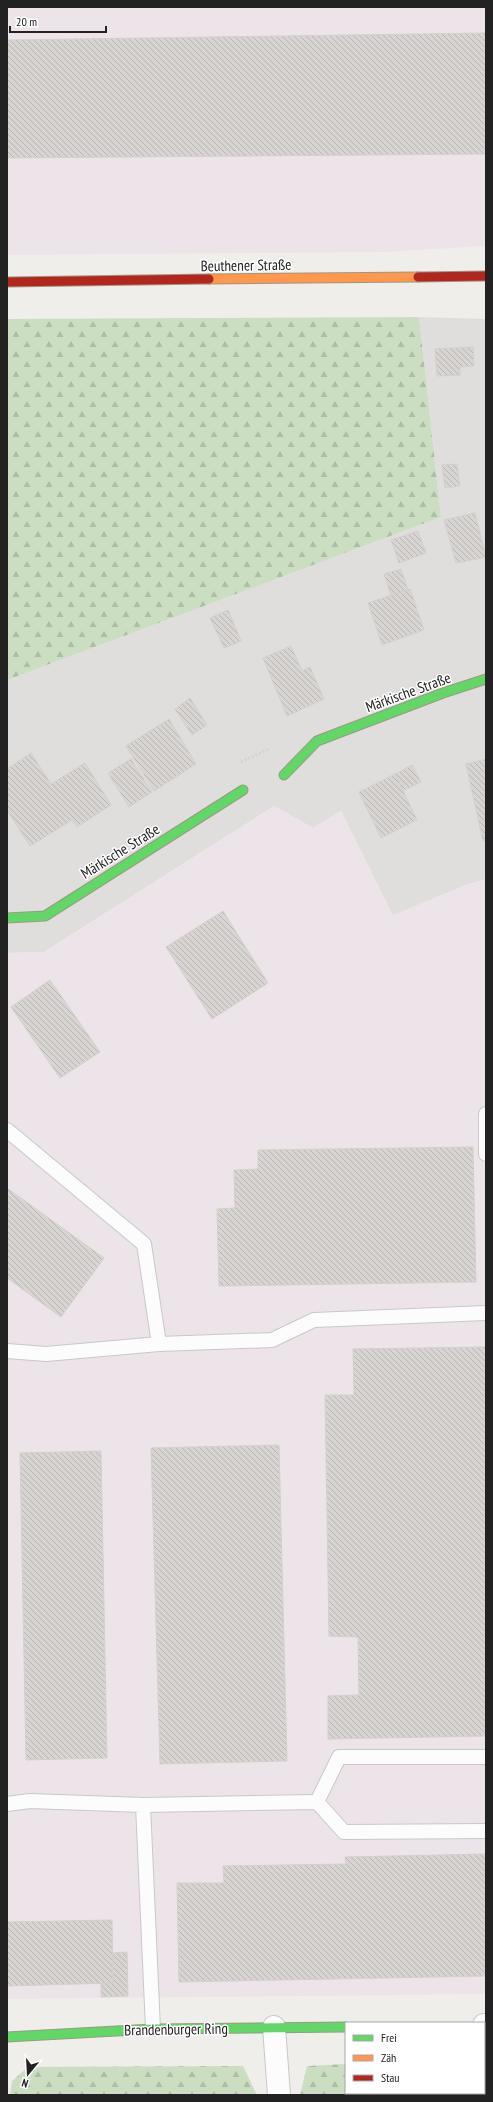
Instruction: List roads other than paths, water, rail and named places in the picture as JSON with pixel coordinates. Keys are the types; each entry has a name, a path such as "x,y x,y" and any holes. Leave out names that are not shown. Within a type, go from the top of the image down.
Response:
{"street":[{"name":"Beuthener Straße","path":"7,282 486,276"},
{"name":"Märkische Straße","path":"284,775 317,741 443,693 486,680"},
{"name":"Märkische Straße","path":"7,918 45,916 243,790"},
{"path":"274,2027 279,2095"},
{"name":"Brandenburger Ring","path":"7,2037 153,2029 345,2027"}],"lane":[{"path":"486,1114 486,1154"},
{"path":"7,1130 144,1244 159,1344"},
{"path":"7,1351 46,1354 159,1344 272,1340 314,1320 486,1313"},
{"path":"317,1802 339,1757 486,1757"},
{"path":"7,1804 30,1801 143,1805 317,1802 344,1832 486,1831"},
{"path":"143,1805 153,2029"}]}
